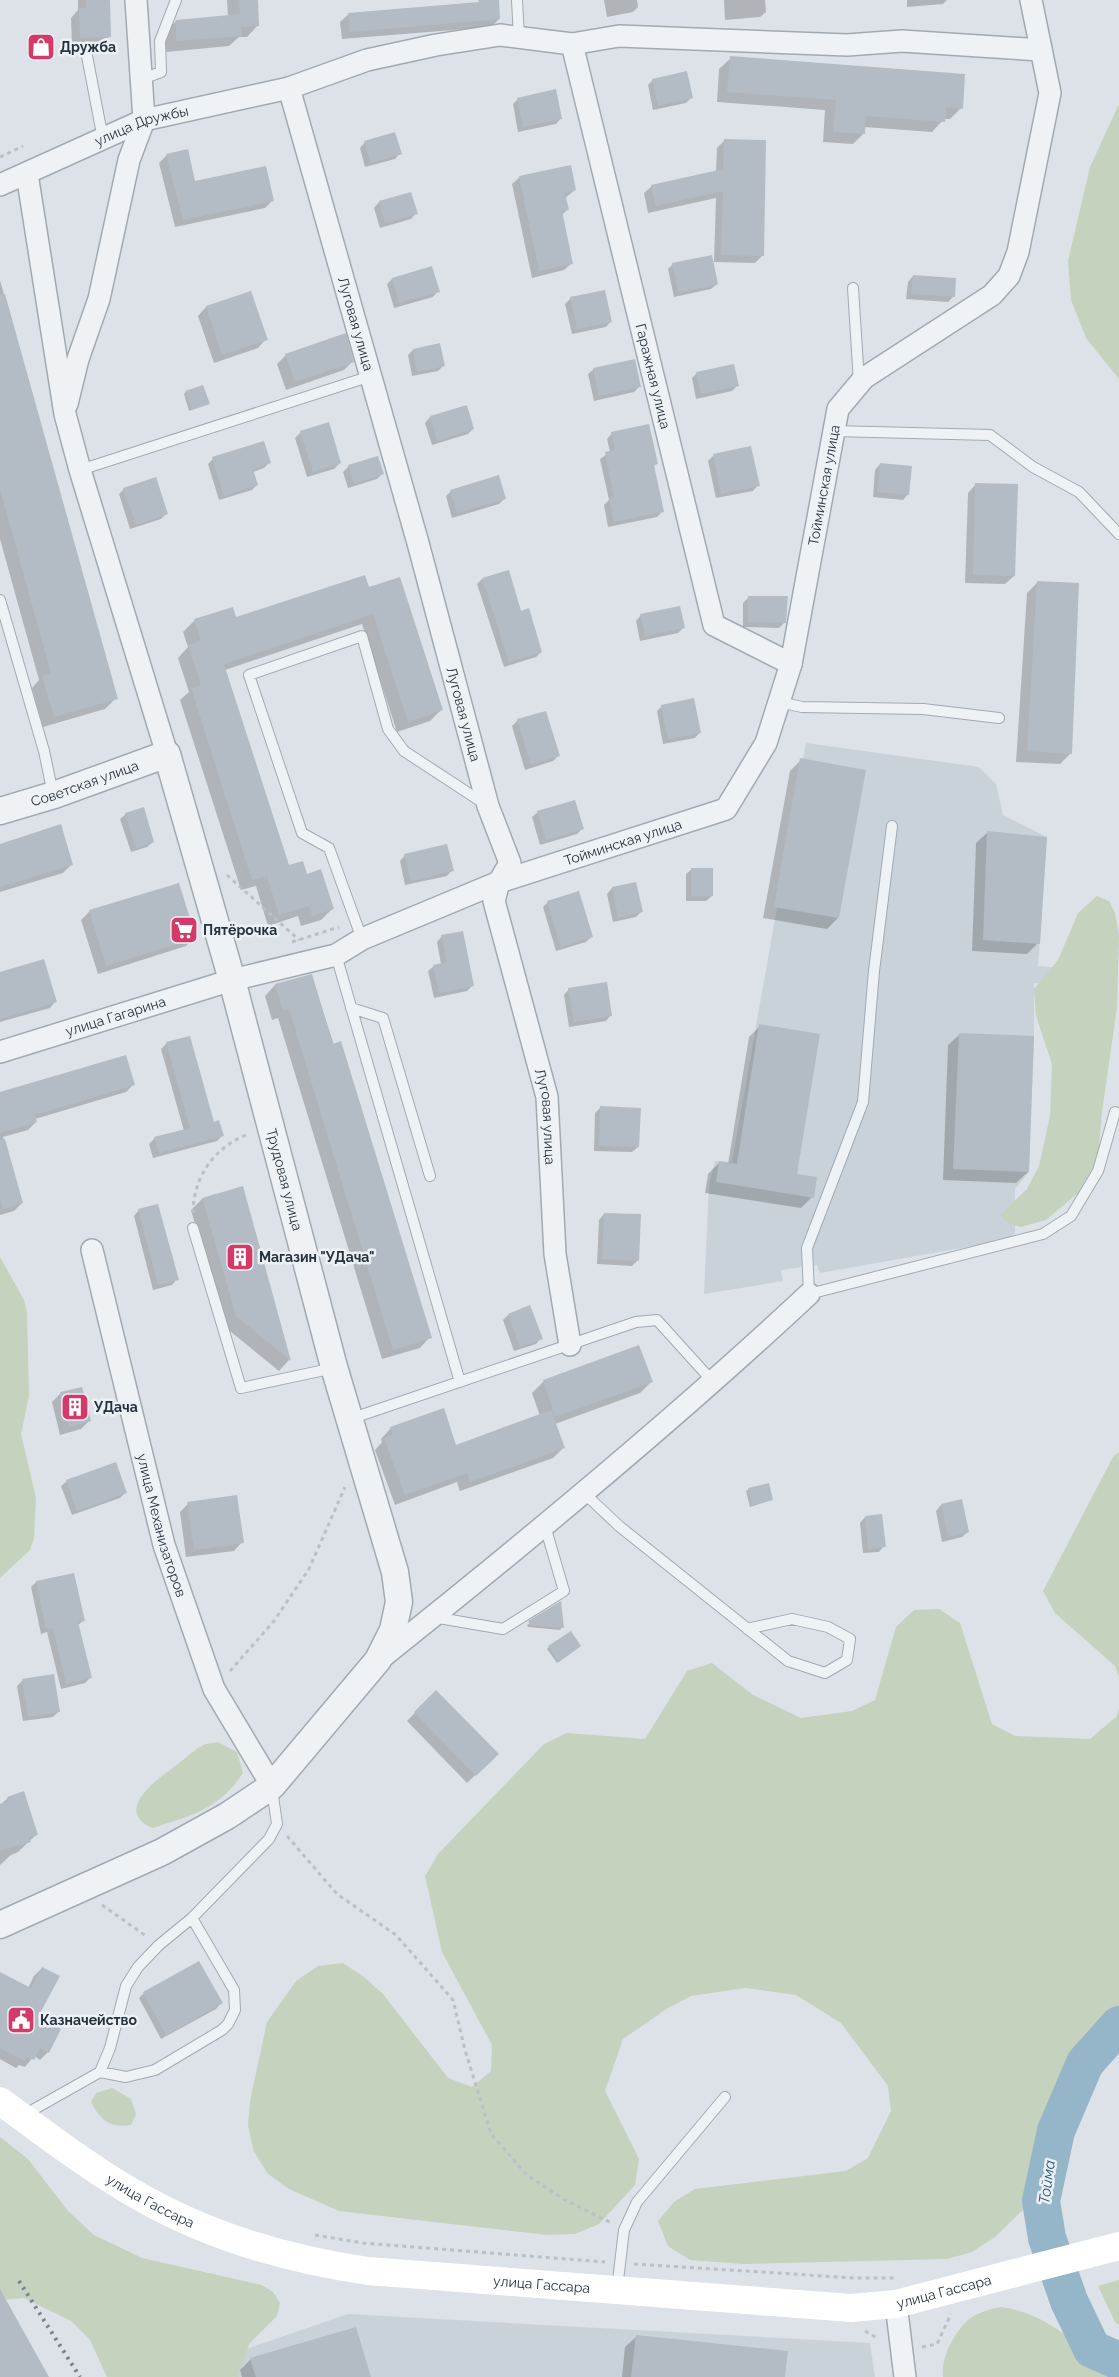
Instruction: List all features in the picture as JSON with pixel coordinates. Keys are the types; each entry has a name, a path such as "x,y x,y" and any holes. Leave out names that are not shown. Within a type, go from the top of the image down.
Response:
{"main road":[{"name":"улица Гассара","path":"10,2109 134,2194 199,2226 262,2250 330,2266 368,2271 851,2308 896,2304 985,2283 1119,2246"}],"street":[{"path":"65,414 78,358 99,299 129,160 144,120 136,0"},
{"name":"Тойминская улица","path":"362,939 498,882 726,809 766,743 791,664 838,409 864,378 992,295 1009,276 1018,252 1050,92 1030,0"},
{"name":"улица Дружбы","path":"0,185 144,120 289,88 367,60 436,46 500,36 572,44 619,36 847,45 902,41 1041,50"},
{"name":"Гаражная улица","path":"572,44 714,625 791,664"},
{"name":"Луговая улица","path":"289,88 418,543 488,806 510,863 498,882 494,901 547,1097 555,1254 570,1344"},
{"path":"27,174 65,414 80,470 167,754"},
{"name":"Советская улица","path":"0,811 54,795 167,754"},
{"name":"Трудовая улица","path":"0,1925 162,1852 227,1816 272,1786 378,1660 393,1630 399,1602 395,1572 334,1368 232,980 167,754"},
{"name":"улица Гагарина","path":"0,1052 232,980 336,955 362,939"},
{"name":"улица Механизаторов","path":"92,1250 164,1545 214,1689 272,1786"},
{"path":"378,1660 545,1526 714,1383 809,1294"},
{"path":"896,2304 904,2377"}],"lane":[{"path":"142,79 161,72 160,41 176,0"},
{"path":"517,0 519,38"},
{"path":"87,56 103,140"},
{"path":"853,288 859,384"},
{"path":"80,470 371,376"},
{"path":"834,431 990,435 1033,467 1080,492 1119,534"},
{"path":"0,600 44,752 54,795"},
{"path":"362,939 330,848 302,833 249,674 362,636 388,729 404,751 488,806"},
{"path":"779,702 802,707 923,709 999,718"},
{"path":"892,826 874,972 863,1102 807,1248 809,1294 1043,1234 1071,1216 1098,1171 1114,1112"},
{"path":"336,955 460,1382"},
{"path":"351,1008 383,1018 430,1176"},
{"path":"193,1228 241,1388 334,1368"},
{"path":"350,1419 636,1322 657,1320 714,1383"},
{"path":"584,1493 619,1526 788,1661 825,1673 847,1660 850,1639 828,1627 792,1619 748,1629"},
{"path":"432,1617 504,1629 564,1591 545,1526"},
{"path":"100,2072 110,2048 126,1986 138,1967 159,1945 192,1918 269,1839 277,1824 272,1786"},
{"path":"10,2109 100,2072 126,2077 155,2070 222,2030 233,2016 236,2001 234,1990 192,1918"},
{"path":"617,2290 624,2230 637,2202 725,2097"}],"path":[{"path":"0,156 23,146"},
{"path":"222,870 299,940"},
{"path":"193,1228 193,1198 200,1178 209,1163 222,1148 235,1139 253,1133"},
{"path":"214,1689 274,1622 308,1569 346,1485"},
{"path":"277,1824 337,1894 396,1935 453,2000 465,2050 491,2134 527,2175 563,2198 624,2230"},
{"path":"101,1904 140,1932"},
{"path":"308,2234 363,2243 619,2263 855,2278 899,2278"}],"shaded area":[{"path":"806,743 979,767 996,784 1003,815 1047,837 1038,966 1061,968 1059,983 1034,983 1029,1172 1015,1189 1015,1233 1007,1240 820,1273 817,1265 781,1270 783,1281 704,1294 709,1184 715,1161 732,1162"},
{"path":"348,2314 870,2343 875,2377 209,2377 217,2359"}],"green space":[{"path":"1119,104 1119,379 1086,338 1071,300 1068,261 1090,167"},
{"path":"1097,896 1109,901 1115,913 1119,937 1117,1007 1102,1112 1098,1159 1078,1193 1046,1220 1021,1227 1009,1224 1000,1215 1027,1189 1039,1166 1050,1116 1052,1064 1036,1016 1034,989 1058,960 1078,913"},
{"path":"0,1257 24,1300 27,1313 29,1396 21,1434 36,1498 34,1538 30,1550 0,1578"},
{"path":"1119,1452 1119,1678 1115,1666 1055,1613 1043,1591 1113,1457"},
{"path":"939,1609 960,1623 992,1724 1015,1736 1090,1739 1117,1716 1119,1708 1119,2008 1081,2047 1056,2096 1032,2201 995,2237 972,2252 947,2259 743,2264 690,2260 668,2246 658,2221 674,2202 695,2189 846,2171 868,2158 891,2111 888,2086 841,2023 796,1995 745,1988 691,1996 668,2008 623,2039 605,2091 639,2159 635,2185 599,2224 575,2234 548,2235 339,2211 289,2189 268,2174 254,2152 248,2126 250,2101 267,2022 296,1981 318,1966 343,1963 364,1977 383,1994 448,2078 472,2087 491,2071 492,2045 442,1952 425,1876 438,1854 544,1744 567,1733 645,1739 687,1671 712,1663 753,1695 801,1718 852,1711 875,1700 896,1627 914,1610"},
{"path":"218,1742 237,1752 243,1773 234,1785 214,1803 192,1815 152,1828 141,1820 137,1812 138,1803 151,1785 199,1748 206,1744"},
{"path":"112,2088 131,2099 136,2114 131,2125 124,2126 107,2122 91,2102 96,2093"},
{"path":"0,2137 28,2159 68,2211 94,2235 142,2258 262,2285 273,2292 280,2303 277,2316 249,2344 238,2377 107,2377 90,2340 71,2321 24,2298 0,2300"},
{"path":"1119,2280 1119,2325 1115,2322 1098,2286"},
{"path":"1001,2307 1018,2311 1049,2324 1076,2343 1114,2377 943,2377 946,2355 960,2329 968,2320 977,2315"}],"building":[{"path":"86,0 110,0 111,37 80,38 79,8 86,8"},
{"path":"239,0 258,0 259,26 241,27 242,36 176,41 176,20 240,14"},
{"path":"478,0 499,0 500,19 350,32 348,13 479,2"},
{"path":"730,56 965,74 963,109 946,107 945,122 866,116 865,134 833,132 836,100 727,92"},
{"path":"687,71 693,98 658,106 652,79"},
{"path":"556,89 562,119 523,127 517,98"},
{"path":"395,132 402,154 371,163 364,141"},
{"path":"724,139 766,140 764,256 721,255 723,191 656,206 651,185 723,169"},
{"path":"188,149 195,181 266,166 274,201 183,220 166,154"},
{"path":"571,165 576,190 565,193 569,210 562,211 573,264 539,271 519,176"},
{"path":"411,192 418,214 385,223 379,201"},
{"path":"712,255 718,284 679,293 672,263"},
{"path":"432,266 440,292 399,303 392,278"},
{"path":"913,275 956,278 955,297 911,294"},
{"path":"605,290 612,322 577,329 570,297"},
{"path":"251,291 268,340 222,355 206,306"},
{"path":"0,294 5,294 118,699 54,717 42,676 51,673 0,489"},
{"path":"346,333 354,362 295,382 285,354"},
{"path":"440,343 445,366 417,372 413,349"},
{"path":"635,359 641,387 599,396 593,368"},
{"path":"734,364 739,386 701,394 696,372"},
{"path":"203,385 210,404 192,410 185,391"},
{"path":"467,405 474,429 437,441 430,416"},
{"path":"329,422 341,463 313,472 300,431"},
{"path":"649,424 658,464 654,465 664,512 614,522 609,498 614,497 605,452 615,450 611,432"},
{"path":"264,441 271,463 253,469 258,485 224,496 212,457"},
{"path":"751,446 760,486 721,494 713,454"},
{"path":"378,456 384,474 354,484 348,465"},
{"path":"880,463 912,466 909,495 877,492"},
{"path":"499,475 506,499 457,513 450,490"},
{"path":"156,477 168,514 136,525 123,488"},
{"path":"975,483 1018,484 1015,576 973,575"},
{"path":"509,570 521,611 529,608 542,652 509,662 482,578"},
{"path":"365,575 369,587 400,577 443,710 408,722 373,614 224,664 289,865 303,861 307,874 321,869 334,909 312,916 309,906 279,915 267,876 252,880 191,688 201,685 188,645 201,641 194,619 233,607 236,617"},
{"path":"1037,581 1079,583 1072,754 1027,751"},
{"path":"748,596 788,596 786,623 748,622"},
{"path":"680,606 685,628 645,636 640,614"},
{"path":"694,698 701,733 668,739 661,705"},
{"path":"546,711 560,756 531,765 517,719"},
{"path":"800,758 866,770 839,918 774,907"},
{"path":"575,800 584,829 546,840 537,811"},
{"path":"144,807 154,842 136,848 125,813"},
{"path":"61,824 73,865 0,887 0,844"},
{"path":"987,831 1047,837 1040,944 983,940"},
{"path":"447,844 454,871 411,881 404,854"},
{"path":"691,868 713,868 713,896 691,896"},
{"path":"636,882 643,912 618,918 612,887"},
{"path":"179,883 196,938 106,966 89,910"},
{"path":"579,891 593,937 561,947 547,901"},
{"path":"463,931 474,986 439,993 433,965 447,962 441,935"},
{"path":"44,959 57,1002 0,1019 0,972"},
{"path":"312,974 333,1044 341,1041 432,1338 393,1350 289,1009 283,1010 275,984"},
{"path":"607,982 612,1016 574,1022 568,988"},
{"path":"759,1024 820,1034 797,1174 817,1177 814,1198 716,1182 719,1161 737,1164"},
{"path":"959,1033 1034,1036 1029,1172 953,1169"},
{"path":"190,1036 214,1122 219,1120 224,1136 159,1153 154,1137 190,1128 166,1042"},
{"path":"126,1055 135,1085 35,1115 37,1122 0,1133 0,1092"},
{"path":"600,1106 641,1108 639,1147 599,1146"},
{"path":"5,1139 23,1203 3,1209 0,1199 0,1140"},
{"name":"Магазин \"УДача\"","path":"243,1186 291,1361 236,1316 202,1198"},
{"path":"158,1204 179,1280 158,1285 138,1209"},
{"path":"604,1213 641,1214 639,1261 602,1259"},
{"path":"530,1305 543,1339 520,1347 508,1314"},
{"path":"639,1345 653,1382 555,1417 543,1380"},
{"name":"УДача","path":"82,1387 91,1421 69,1427 60,1392"},
{"path":"444,1408 456,1445 551,1410 565,1448 470,1482 467,1473 405,1495 384,1438 393,1435 390,1427"},
{"path":"116,1462 127,1493 77,1511 66,1480"},
{"path":"769,1483 773,1500 752,1505 748,1488"},
{"path":"237,1495 244,1543 194,1550 187,1502"},
{"path":"962,1499 969,1532 948,1537 941,1504"},
{"path":"882,1514 886,1547 868,1549 865,1516"},
{"path":"74,1573 85,1621 78,1622 92,1678 66,1684 53,1628 46,1629 36,1581"},
{"path":"561,1601 564,1628 531,1625 528,1621"},
{"path":"571,1631 581,1646 559,1662 548,1646"},
{"path":"54,1674 60,1712 28,1717 22,1679"},
{"path":"436,1690 499,1754 476,1776 414,1712"},
{"path":"24,1791 38,1835 29,1837 31,1842 0,1851 0,1804 9,1802 7,1797"},
{"path":"199,1961 223,2003 166,2035 143,1992"},
{"name":"Казначейство","path":"42,1967 60,1976 38,2017 61,2029 49,2053 40,2048 34,2060 27,2057 25,2061 0,2048 0,1972 31,1988"},
{"path":"0,2289 49,2377 0,2377"},
{"path":"356,2327 371,2377 256,2377 250,2358"},
{"path":"636,2335 788,2351 785,2377 631,2377"}],"waterway":[{"name":"Тойма","path":"1119,2025 1085,2063 1056,2131 1041,2201 1047,2238 1069,2301 1092,2349 1119,2361"}],"railway":[{"path":"19,2281 80,2377"}],"place":[{"name":"Дружба","path":"41,47"},
{"name":"Пятёрочка","path":"184,930"},
{"name":"Магазин \"УДача\"","path":"240,1257"},
{"name":"УДача","path":"75,1407"},
{"name":"Казначейство","path":"21,2020"}]}
